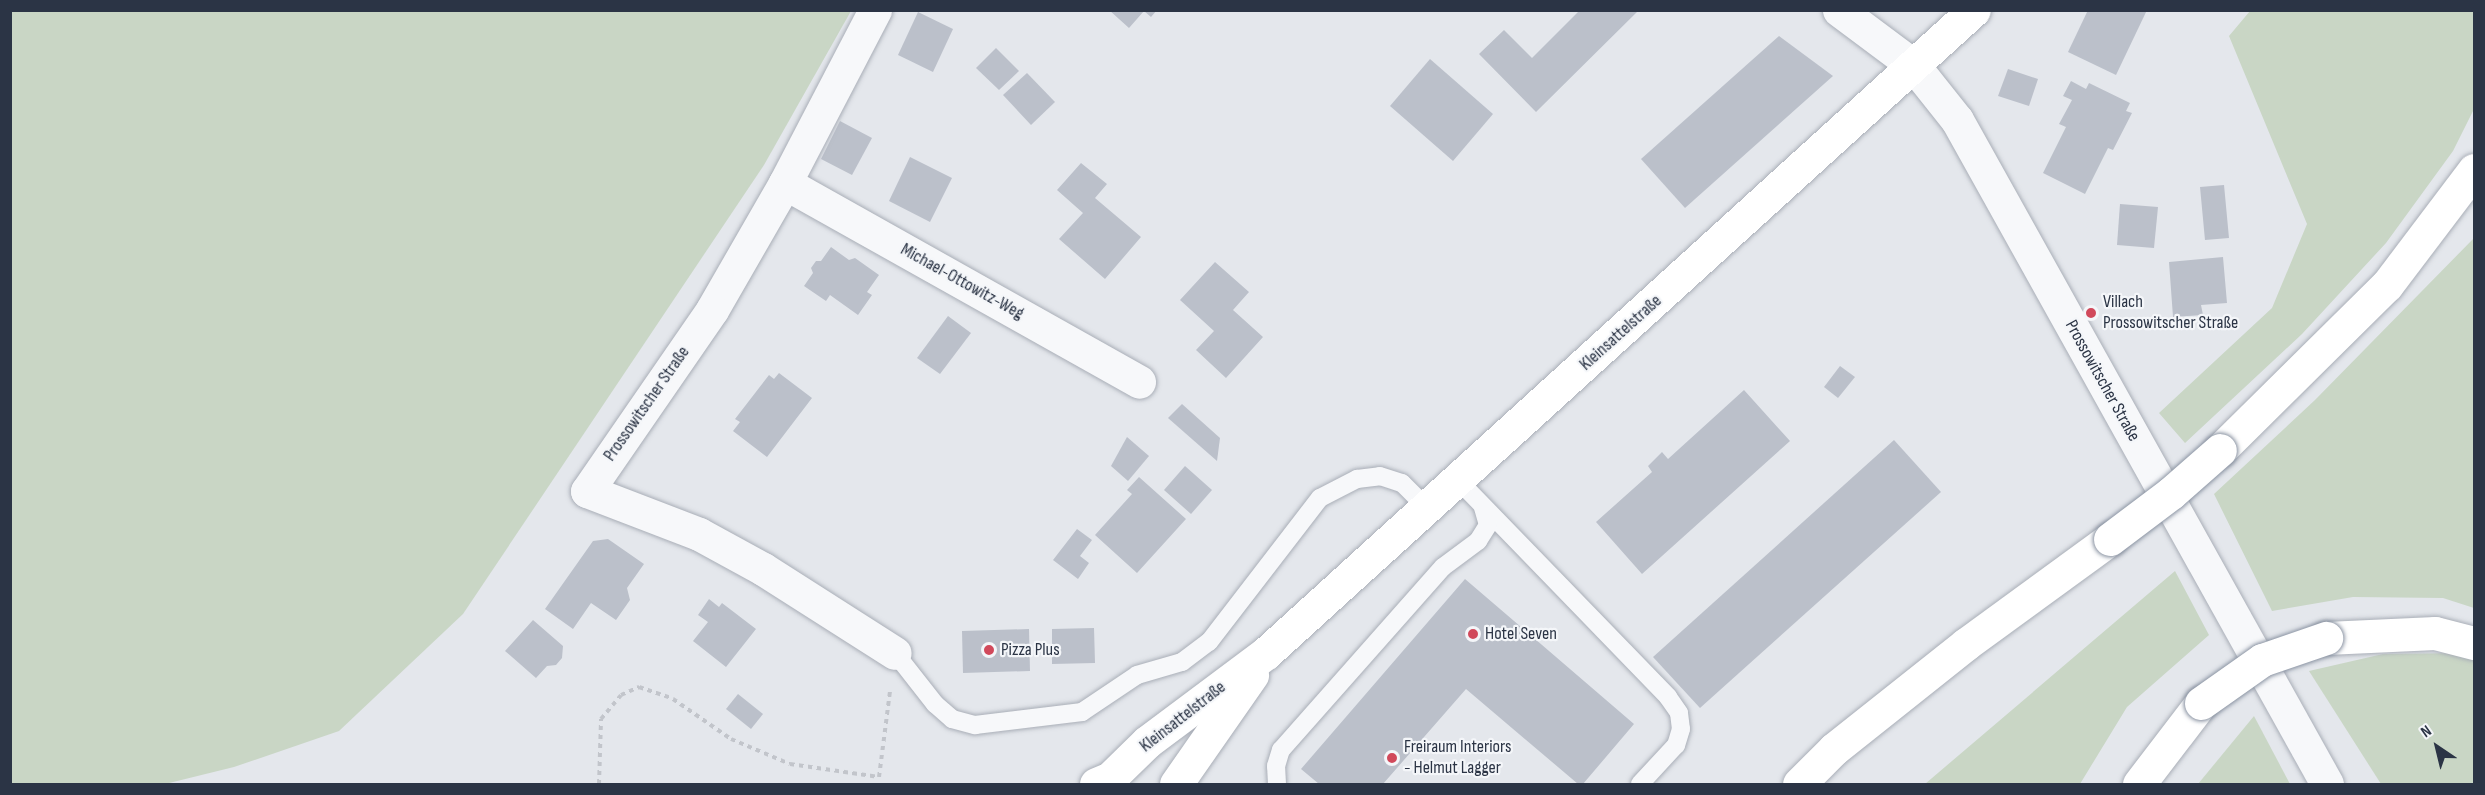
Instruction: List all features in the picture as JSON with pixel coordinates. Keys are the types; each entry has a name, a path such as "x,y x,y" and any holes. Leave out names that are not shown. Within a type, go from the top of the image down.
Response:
{"main road":[{"name":"Kleinsattelstraße","path":"1102,783 1147,742 1266,653 1974,10"},
{"path":"1799,784 1834,749 1966,644 2171,493 2220,450 2387,285 2475,170"},
{"path":"2139,784 2201,703 2262,660 2326,638 2435,633 2475,644"},
{"name":"Kleinsattelstraße","path":"1188,777 1266,653"}],"street":[{"name":"Prossowitscher Straße","path":"875,10 784,183 712,310 587,491 650,513 699,534 763,569 895,653"},
{"name":"Prossowitscher Straße","path":"1839,10 1914,66 1957,120 2327,784"},
{"name":"Michael-Ottowitz-Weg","path":"784,183 1139,382"}],"lane":[{"path":"895,653 935,705 952,719 975,725 1082,712 1137,675 1182,662 1209,642 1320,498 1357,479 1380,476 1402,483 1427,508"},
{"path":"1458,480 1668,697 1679,713 1681,729 1676,745 1640,784"},
{"path":"1277,784 1276,766 1281,750 1443,567 1478,541 1488,525 1483,508"}],"path":[{"path":"880,784 895,653"},
{"path":"599,784 601,719 621,695 639,687 673,699 731,739 789,764 879,777"}],"green space":[{"path":"10,11 851,11 764,165 463,614 339,731 234,767 165,784 11,784"},
{"path":"2250,11 2474,11 2474,109 2453,151 2386,243 2302,334 2185,443 2159,413 2272,308 2307,224 2229,36"},
{"path":"2474,238 2474,608 2443,598 2353,597 2272,611 2214,494 2315,400"},
{"path":"2175,571 2209,635 2127,707 2080,784 1925,784"},
{"path":"2465,653 2474,657 2474,784 2381,784 2309,671 2383,654"},
{"path":"2254,716 2290,784 2198,784"}],"building":[{"path":"1109,10 1157,10 1151,17 1144,11 1129,28"},
{"path":"1580,10 1639,10 1536,112 1479,54 1504,30 1532,58"},
{"path":"2088,10 2147,10 2116,75 2068,52"},
{"path":"918,12 953,29 933,72 898,55"},
{"path":"1779,36 1833,76 1685,208 1641,159"},
{"path":"996,48 1019,71 999,90 976,68"},
{"path":"1430,59 1493,114 1453,161 1390,106"},
{"path":"2008,69 2038,79 2029,106 1998,96"},
{"path":"1027,73 1055,102 1031,125 1003,95"},
{"path":"2071,81 2086,89 2089,83 2130,103 2126,111 2132,113 2113,150 2108,148 2085,194 2043,173 2066,127 2059,124 2072,100 2063,96"},
{"path":"840,121 872,138 852,175 821,159"},
{"path":"910,157 952,178 930,222 889,201"},
{"path":"1081,163 1107,184 1095,198 1141,237 1105,279 1059,239 1083,213 1057,190"},
{"path":"2224,185 2229,238 2205,240 2200,187"},
{"path":"2120,204 2158,207 2154,248 2117,245"},
{"path":"831,247 849,260 855,258 879,275 867,292 872,295 858,315 830,295 826,301 804,286 813,273 811,268 816,261 821,261"},
{"path":"2223,257 2227,303 2201,305 2203,315 2173,317 2169,262"},
{"path":"1215,262 1249,292 1233,310 1263,337 1226,378 1196,350 1214,331 1180,300"},
{"path":"948,316 971,333 940,374 917,358"},
{"path":"1840,366 1855,377 1838,398 1824,387"},
{"path":"779,373 812,398 767,457 733,431 740,422 735,419 769,375 774,379"},
{"path":"1744,390 1790,441 1642,574 1596,522 1652,472 1648,466 1662,452 1668,459"},
{"path":"1182,404 1220,438 1217,461 1168,418"},
{"path":"1127,437 1149,456 1128,481 1111,466"},
{"path":"1894,440 1941,492 1700,708 1653,657"},
{"path":"1185,466 1212,490 1191,514 1164,490"},
{"path":"1139,477 1186,519 1137,573 1095,535 1132,494 1127,490"},
{"path":"1077,529 1092,540 1080,556 1089,563 1078,579 1053,560"},
{"path":"608,539 644,564 627,588 630,600 616,620 591,603 573,629 545,609 593,541"},
{"name":"Hotel Seven","path":"1465,579 1634,724 1583,784 1578,784 1466,689 1383,784 1319,784 1301,769"},
{"path":"709,599 719,607 722,603 756,629 726,667 693,641 708,622 698,615"},
{"path":"533,620 563,646 562,658 556,665 547,666 536,678 505,651"},
{"path":"1094,628 1095,663 1052,664 1052,629"},
{"path":"1029,629 1030,671 963,673 962,631"},
{"path":"738,694 763,714 751,729 726,709"}],"place":[{"name":"Villach Prossowitscher Straße","path":"2091,313"},
{"name":"Hotel Seven","path":"1473,634"},
{"name":"Pizza Plus","path":"989,650"},
{"name":"Freiraum Interiors - Helmut Lagger","path":"1392,758"}]}
